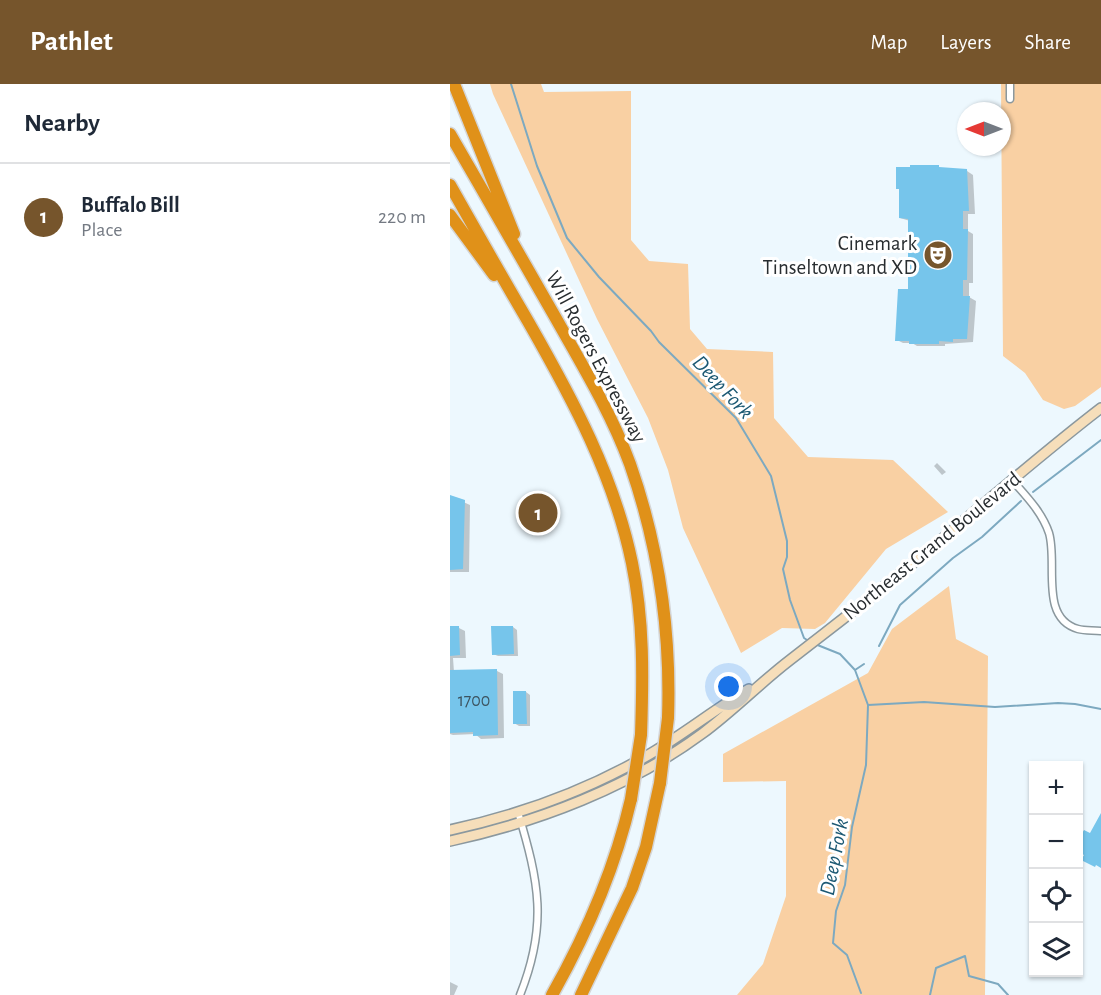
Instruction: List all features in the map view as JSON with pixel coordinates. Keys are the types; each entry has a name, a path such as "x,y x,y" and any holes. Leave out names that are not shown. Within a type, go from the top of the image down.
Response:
{"highway":[{"path":"454,84 529,272"},
{"name":"Will Rogers Expressway","path":"450,134 608,414 640,496 657,560 663,594 669,664 668,718 660,783 646,848 632,888 581,995"},
{"name":"Will Rogers Expressway","path":"450,185 564,384 594,443 607,474 625,534 634,574 642,634 641,735 631,800 611,872 579,947 552,995"},
{"path":"450,215 527,320"}],"street":[{"path":"1010,84 1010,99"},
{"name":"Northeast Grand Boulevard","path":"450,841 521,822 578,801 649,767 701,735 734,710 762,682 828,631 1101,408"},
{"path":"1012,480 1037,509 1048,532 1053,556 1053,599 1057,612 1070,626 1081,630 1101,631"},
{"name":"Northeast Grand Boulevard","path":"450,830 518,812 564,796 623,769 762,682"},
{"path":"518,812 535,871 539,906 536,942 520,995"}],"shaded area":[{"path":"490,84 541,84 544,92 631,91 631,240 649,261 688,264 690,329 707,349 773,352 774,418 808,457 893,460 948,512 886,549 825,623 815,629 782,628 741,653 683,528 668,470 648,418 597,319"},
{"path":"1001,84 1101,84 1101,387 1075,406 1064,409 1043,400 1025,373 1003,356 1002,156 1011,156 1011,102 1001,102"},
{"path":"949,586 956,639 988,656 985,995 737,995 763,964 786,896 786,781 723,782 723,754 868,673 892,629"}],"building":[{"name":"Cinemark Tinseltown and XD","path":"910,165 939,165 939,167 967,169 969,211 963,211 963,229 968,229 967,280 963,280 963,296 970,296 967,339 953,339 953,342 939,341 939,344 909,344 909,341 895,341 898,289 908,289 908,219 899,218 896,167 910,167"},
{"path":"450,495 465,500 463,569 450,570"},
{"path":"450,626 459,626 460,655 450,656"},
{"path":"491,626 513,626 514,654 492,655"},
{"path":"497,669 498,735 473,736 473,732 450,733 450,670"},
{"path":"513,691 526,691 527,724 513,724"},
{"path":"1101,813 1101,868 1083,861 1083,832 1084,830 1090,833"}],"waterway":[{"name":"Deep Fork","path":"511,84 537,166 567,238 599,277 659,342 736,418 771,476 787,541 787,557 783,569 790,600 804,638 810,642"},
{"path":"1033,492 1101,440"},
{"path":"879,646 900,605 953,558 982,537 1021,501"},
{"name":"Deep Fork","path":"815,644 840,654 855,670 868,705 866,765 852,827 845,885 836,911 833,943 847,955 861,993"},
{"path":"855,670 864,664"},
{"path":"868,705 924,702 995,707 1058,703 1101,709"},
{"path":"930,995 936,968 965,956 969,976 998,984 1008,995"}],"place":[{"name":"Cinemark Tinseltown and XD","path":"938,255"},
{"name":"Buffalo Bill","path":"538,513"}]}
